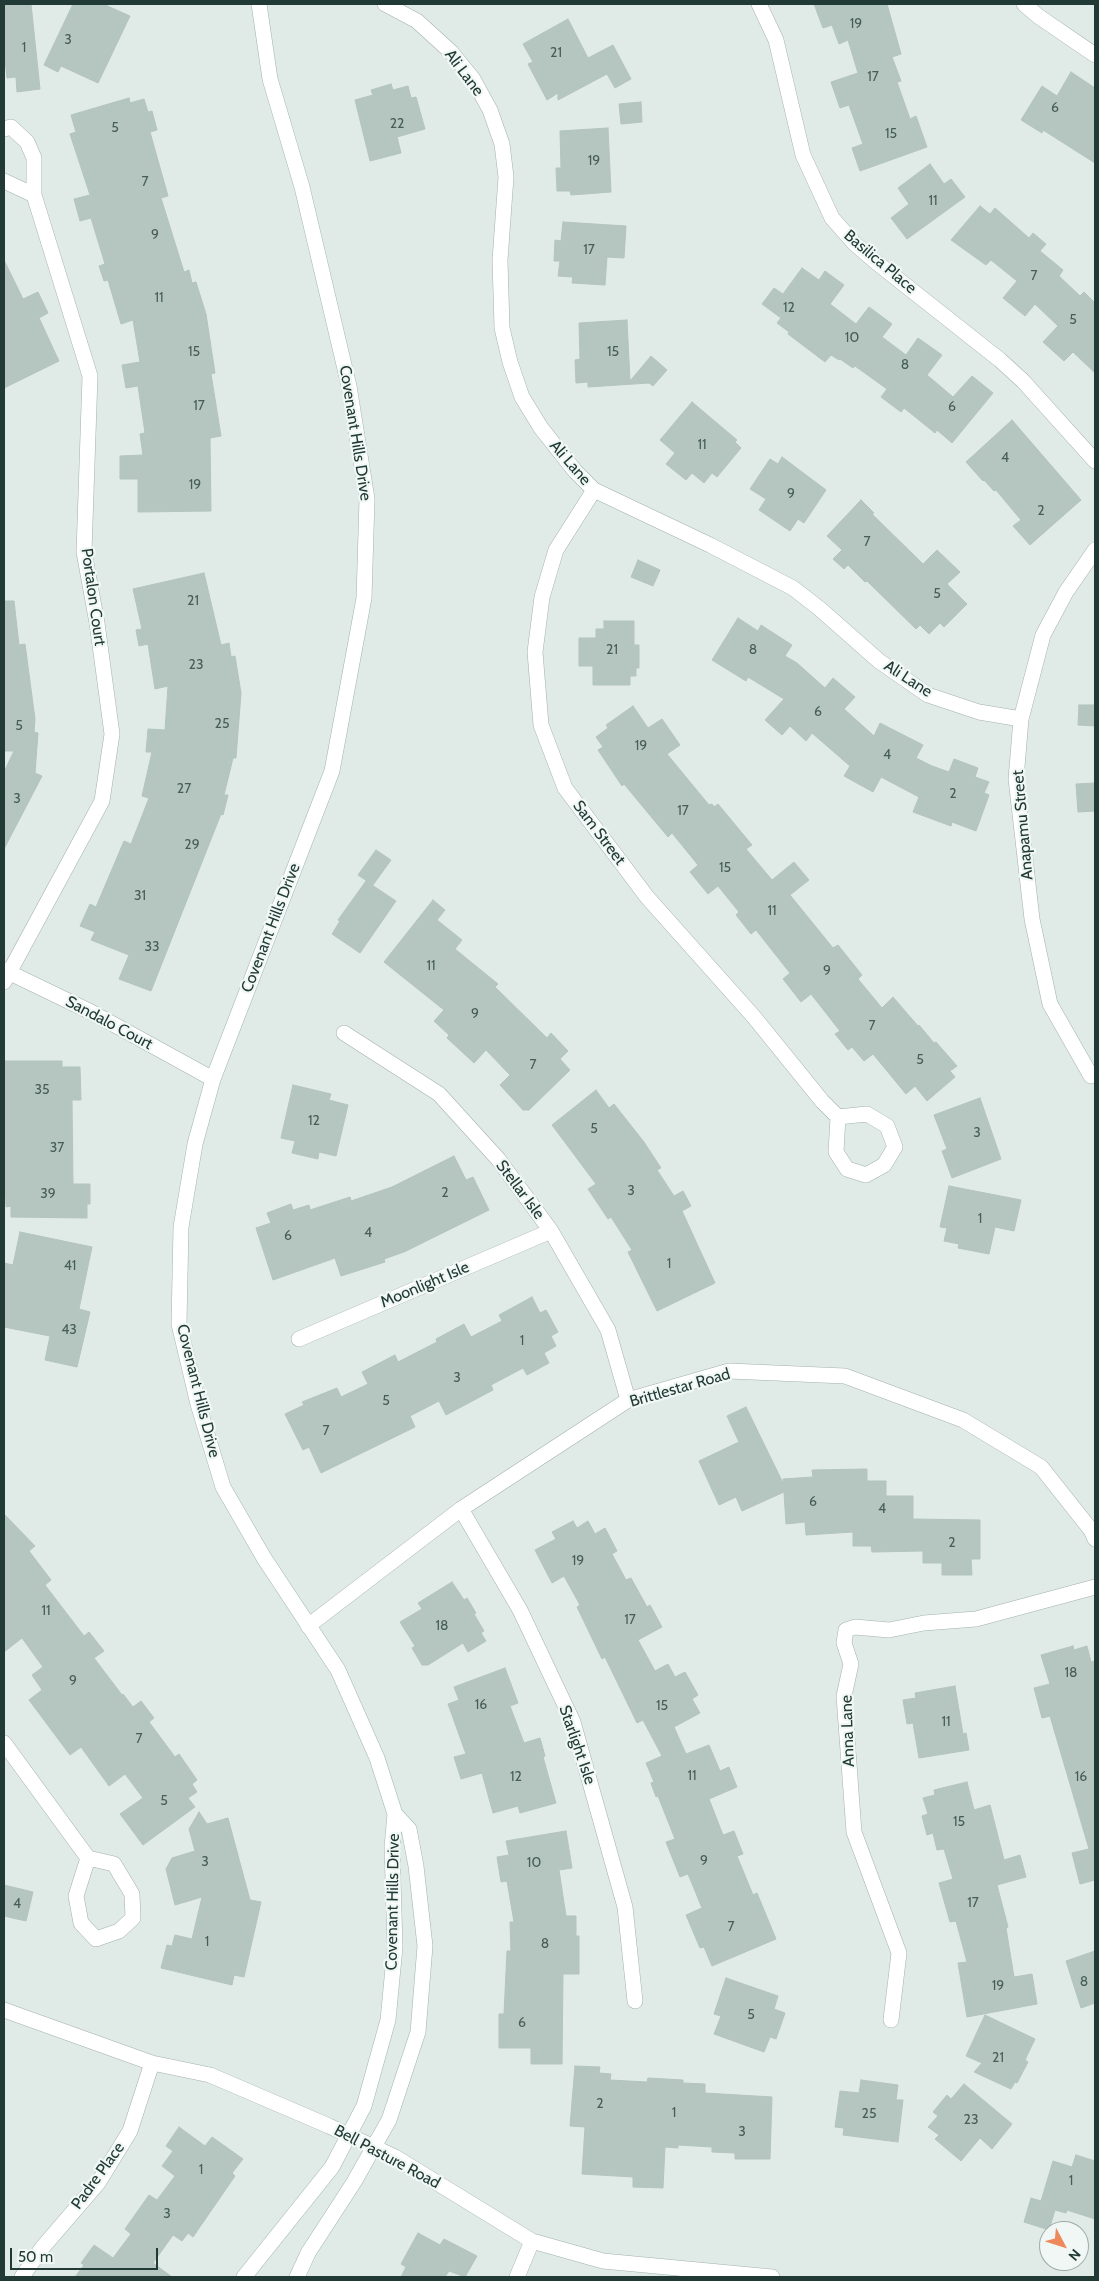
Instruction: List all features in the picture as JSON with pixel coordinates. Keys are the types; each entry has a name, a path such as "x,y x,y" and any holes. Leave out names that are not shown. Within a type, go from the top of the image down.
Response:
{"street":[{"name":"Covenant Hills Drive","path":"244,2277 332,2168 364,2106 388,2020 395,1947 392,1847 395,1814 378,1758 338,1670 264,1558 223,1487 198,1404 179,1324 181,1227 196,1144 213,1079 332,770 364,598 367,499 349,386 302,187 270,79 259,4"},
{"name":"Ali Lane","path":"385,4 417,21 451,52 473,79 490,110 502,144 506,177 500,260 502,328 510,362 522,397 541,428 575,471 594,490 710,545 793,588 879,661 928,695 979,712 1021,719"},
{"name":"Basilica Place","path":"759,4 776,40 802,156 832,218 855,244 869,256 1000,360 1022,381 1095,461"},
{"path":"1024,4 1038,16 1095,55"},
{"name":"Portalon Court","path":"4,129 11,127 27,142 34,158 34,195 90,376 84,552 97,623 112,734 102,801 5,975"},
{"path":"4,182 34,195"},
{"name":"Sam Street","path":"594,490 556,550 542,596 535,652 541,725 565,788 647,897 754,1018 822,1101 838,1117"},
{"name":"Anapamu Street","path":"1091,1076 1050,1004 1032,919 1016,779 1021,719 1043,635 1066,592 1095,550"},
{"name":"Sandalo Court","path":"5,975 92,1012 213,1079"},
{"name":"Stellar Isle","path":"344,1033 439,1094 498,1159 551,1231 608,1330 628,1400"},
{"path":"867,1114 887,1126 895,1147 884,1164 866,1175 847,1169 836,1152 838,1117 867,1114"},
{"name":"Moonlight Isle","path":"299,1339 551,1231"},
{"name":"Brittlestar Road","path":"308,1626 461,1509 628,1400 729,1371 845,1376 964,1420 1041,1467 1091,1530 1095,1539"},
{"name":"Starlight Isle","path":"461,1509 520,1610 573,1722 625,1907 635,2001"},
{"name":"Anna Lane","path":"891,2020 899,1953 854,1832 844,1696 851,1664 844,1643 846,1630 855,1627 889,1630 924,1623 976,1619 1095,1587"},
{"path":"5,1747 88,1858 114,1864 132,1894 133,1918 118,1931 96,1939 81,1923 76,1896 88,1858"},
{"name":"Covenant Hills Drive","path":"297,2277 308,2253 374,2148 389,2120 418,2032 425,1946 416,1866 409,1829 395,1814"},
{"name":"Bell Pasture Road","path":"4,2010 152,2063 210,2075 349,2135 395,2157 532,2241 604,2261 772,2277"},
{"name":"Padre Place","path":"22,2277 42,2248 98,2183 130,2131 152,2063"},
{"path":"517,2277 532,2241"}],"building":[{"path":"4,4 31,4 40,89 17,92 16,77 7,78 4,50"},
{"path":"73,4 103,4 130,16 98,83 61,66 58,72 44,65"},
{"path":"814,4 887,4 901,54 892,57 901,81 897,82 910,119 916,116 927,147 860,171 852,148 863,144 849,105 840,108 831,82 858,73 848,40 839,44 832,25 823,28"},
{"path":"568,19 588,58 613,45 631,79 615,88 607,74 558,100 558,93 547,100 528,64 533,62 523,44"},
{"path":"1071,72 1095,88 1095,163 1043,130 1042,133 1021,120 1042,86 1057,96"},
{"path":"391,84 393,90 408,86 411,98 416,97 425,129 397,137 401,153 370,161 355,100 373,95 371,90"},
{"path":"129,98 130,103 144,99 148,112 152,111 157,130 150,132 168,196 161,198 184,272 189,270 192,283 196,282 206,314 215,373 211,374 221,436 210,438 211,511 138,512 138,479 120,479 120,456 143,455 140,434 145,433 138,386 126,388 122,365 140,362 133,320 121,324 108,280 104,281 99,266 105,264 91,218 80,221 74,199 90,195 70,134 76,132 71,115"},
{"path":"641,102 642,122 621,124 619,104"},
{"path":"608,128 611,192 571,195 570,191 557,191 556,168 561,168 560,131"},
{"path":"930,164 944,184 951,179 965,197 907,239 891,218 909,204 898,188"},
{"path":"980,206 990,214 995,208 1029,238 1033,233 1046,244 1040,251 1063,270 1059,276 1080,296 1084,292 1095,303 1095,373 1073,352 1064,361 1043,342 1058,326 1035,304 1025,316 1003,298 1017,281 991,260 986,265 951,240"},
{"path":"563,222 626,226 624,258 607,257 605,285 572,283 573,277 558,276 560,261 554,261 555,240 561,241"},
{"path":"4,260 23,299 38,292 48,313 39,318 59,361 4,388"},
{"path":"802,268 819,280 825,271 844,285 830,304 856,324 869,307 892,324 882,337 906,355 918,338 942,355 927,375 953,397 972,376 993,393 952,443 937,430 935,433 904,408 901,412 881,397 887,389 855,366 853,368 831,355 825,362 788,334 789,332 777,323 781,318 762,304 774,288 783,294"},
{"path":"627,320 630,381 651,356 667,370 653,386 649,383 588,387 588,382 576,383 575,360 580,359 579,323"},
{"path":"692,402 737,440 735,442 741,448 717,477 712,473 704,483 692,473 686,480 666,464 675,453 660,440"},
{"path":"1012,420 1081,500 1030,545 1013,526 1021,520 996,490 994,491 983,481 966,462"},
{"path":"782,457 826,490 804,523 798,519 790,531 759,510 766,499 750,489 770,459 778,464"},
{"path":"861,500 874,513 872,514 923,564 937,550 960,572 947,584 967,604 944,627 940,623 929,634 920,625 916,629 867,581 865,582 848,565 844,569 833,559 842,550 827,536"},
{"path":"638,560 660,570 653,586 631,577"},
{"path":"204,573 221,645 229,643 231,657 235,656 241,693 236,758 233,758 224,795 228,795 223,815 221,814 151,991 119,979 129,955 91,940 95,932 80,926 90,904 96,907 124,841 131,844 149,798 142,796 152,752 146,752 148,729 165,730 168,686 155,689 148,644 139,646 136,630 142,629 133,589"},
{"path":"4,601 14,601 19,645 25,644 35,719 34,732 38,733 35,773 42,776 4,849 4,772 14,751 4,751"},
{"path":"738,618 758,631 761,625 792,645 785,656 797,663 825,688 833,678 855,697 844,709 874,736 880,723 923,745 916,758 932,766 949,772 954,759 978,768 975,777 989,782 984,793 989,795 976,831 952,822 951,826 913,812 919,797 881,777 873,792 844,776 850,766 812,733 806,741 790,726 782,735 765,720 784,699 748,677 746,681 712,660"},
{"path":"604,621 634,621 634,645 639,645 639,668 636,668 636,676 630,676 630,685 593,685 593,666 579,666 579,638 596,638 596,629 604,629"},
{"path":"1079,705 1095,705 1095,726 1078,725"},
{"path":"633,706 648,728 662,719 680,745 667,754 709,805 712,804 714,807 718,804 752,845 746,849 772,880 794,862 809,880 790,895 833,948 838,945 862,975 858,979 882,1008 893,997 957,1066 950,1071 955,1077 927,1101 915,1086 906,1094 873,1054 864,1061 852,1047 848,1050 835,1034 840,1031 811,994 801,1002 783,979 790,973 756,930 751,934 736,915 739,912 718,886 708,894 690,872 698,865 672,833 668,837 624,784 622,786 598,750 603,747 596,737 608,728 606,725"},
{"path":"1095,783 1095,811 1078,812 1076,784"},
{"path":"376,850 391,860 373,885 358,875"},
{"path":"366,881 396,901 360,953 332,934 340,921 338,920"},
{"path":"433,900 445,910 437,920 462,940 455,949 498,984 495,987 547,1038 551,1033 568,1051 560,1059 570,1070 529,1110 523,1110 500,1085 510,1075 486,1050 474,1063 447,1038 449,1035 434,1021 444,1010 384,962"},
{"path":"4,1061 62,1061 62,1067 80,1067 81,1100 72,1100 73,1184 90,1184 90,1204 87,1204 87,1218 11,1217 11,1206 6,1207 4,1176"},
{"path":"293,1085 331,1094 329,1100 348,1105 336,1156 319,1152 318,1159 292,1153 295,1141 281,1138"},
{"path":"596,1090 609,1108 614,1104 644,1142 661,1168 657,1170 674,1196 683,1191 691,1206 682,1211 715,1283 657,1311 628,1252 632,1250 611,1217 608,1219 588,1189 596,1184 552,1125"},
{"path":"980,1098 1001,1159 952,1178 942,1151 947,1149 934,1115"},
{"path":"454,1156 466,1180 473,1177 489,1210 404,1252 384,1259 385,1262 341,1276 335,1258 273,1280 256,1228 271,1223 267,1213 291,1204 293,1210 309,1205 310,1210 350,1197 351,1201 392,1187"},
{"path":"949,1186 1021,1200 1014,1231 995,1227 989,1254 958,1248 959,1244 944,1241 947,1228 940,1227"},
{"path":"20,1232 92,1247 79,1309 90,1312 77,1367 45,1360 50,1336 4,1327 4,1263 13,1265"},
{"path":"532,1297 540,1313 546,1310 558,1332 551,1336 556,1346 544,1353 549,1363 527,1375 523,1368 491,1385 493,1390 446,1415 439,1401 410,1416 415,1427 321,1473 309,1447 303,1450 285,1414 304,1405 302,1402 337,1388 341,1397 368,1384 362,1372 395,1355 398,1362 437,1342 436,1339 464,1324 471,1337 502,1321 499,1315"},
{"path":"746,1407 784,1485 783,1479 813,1477 812,1470 867,1469 867,1481 886,1481 886,1496 913,1496 913,1519 980,1520 980,1559 971,1559 972,1575 942,1575 942,1563 923,1563 923,1551 872,1552 871,1546 853,1546 853,1532 806,1535 805,1522 786,1524 784,1492 742,1511 736,1497 719,1505 699,1461 739,1442 727,1416"},
{"path":"4,1514 35,1546 29,1551 51,1580 45,1585 84,1636 89,1632 104,1651 94,1658 133,1707 141,1701 154,1718 149,1722 175,1757 179,1754 197,1780 192,1784 197,1792 188,1798 195,1807 143,1845 120,1814 143,1798 125,1774 109,1786 81,1747 70,1755 29,1700 42,1690 32,1675 43,1667 22,1638 4,1652"},
{"path":"573,1521 577,1528 588,1521 595,1534 605,1528 617,1551 612,1554 626,1580 631,1578 647,1607 650,1605 662,1627 638,1640 655,1671 668,1664 675,1677 685,1672 698,1695 692,1699 700,1713 674,1727 686,1754 709,1745 720,1771 729,1767 737,1787 709,1799 723,1835 734,1831 743,1854 737,1856 753,1895 757,1893 776,1939 712,1966 704,1947 700,1948 686,1915 702,1908 688,1874 680,1877 666,1842 675,1839 658,1796 656,1797 651,1783 654,1782 646,1763 662,1756 643,1720 637,1723 605,1657 602,1659 577,1607 580,1605 564,1576 552,1583 535,1550 556,1539 552,1532"},
{"path":"452,1582 464,1600 467,1598 476,1613 474,1614 484,1631 481,1633 486,1641 468,1652 463,1643 428,1665 422,1665 412,1648 415,1646 400,1622 422,1609 418,1603"},
{"path":"1073,1646 1074,1650 1087,1646 1091,1662 1095,1661 1095,1880 1080,1884 1072,1853 1089,1849 1050,1716 1042,1718 1034,1688 1050,1684 1041,1655"},
{"path":"505,1668 518,1703 510,1706 524,1743 540,1738 545,1756 543,1757 556,1803 520,1813 518,1806 493,1813 482,1773 461,1779 454,1757 466,1754 448,1704 459,1700 454,1687"},
{"path":"955,1686 963,1734 966,1733 969,1750 919,1758 913,1723 907,1724 903,1700 916,1698 915,1693"},
{"path":"967,1782 974,1810 990,1805 1004,1860 1020,1855 1026,1877 997,1885 1008,1927 1006,1928 1014,1977 1032,1974 1037,2004 967,2017 958,1963 967,1962 956,1921 950,1922 939,1883 953,1879 944,1849 937,1850 933,1833 927,1835 922,1816 928,1814 923,1798 935,1795 934,1790"},
{"path":"199,1812 207,1824 228,1818 250,1900 261,1902 244,1977 234,1975 232,1985 161,1968 167,1945 172,1946 175,1935 192,1939 202,1897 175,1905 166,1869 172,1858 195,1851 189,1829"},
{"path":"566,1831 572,1868 559,1870 566,1916 576,1916 576,1936 579,1936 579,1974 563,1974 562,2064 531,2064 531,2048 499,2048 499,2014 504,2014 507,1951 511,1951 510,1922 514,1922 507,1881 501,1882 497,1857 509,1855 506,1841"},
{"path":"4,1885 33,1892 26,1921 4,1916"},
{"path":"1095,1951 1095,2003 1081,2008 1066,1961"},
{"path":"726,1978 778,1996 774,2009 785,2013 776,2039 770,2037 764,2052 714,2034 721,2016 714,2014"},
{"path":"985,2015 1035,2039 1025,2060 1028,2062 1017,2083 1015,2082 1011,2089 974,2072 982,2063 966,2056"},
{"path":"575,2066 600,2067 599,2073 611,2074 610,2080 647,2082 648,2078 683,2080 683,2083 705,2084 705,2093 772,2097 770,2159 735,2159 735,2153 712,2152 712,2147 678,2145 678,2148 665,2147 663,2188 633,2187 633,2177 582,2174 585,2127 570,2126"},
{"path":"861,2080 898,2085 896,2100 903,2100 898,2142 843,2135 844,2128 835,2127 840,2091 859,2093"},
{"path":"964,2084 1012,2124 992,2149 980,2138 961,2161 935,2139 939,2135 928,2127 938,2116 933,2112 947,2095 951,2099"},
{"path":"179,2127 205,2146 212,2137 243,2159 232,2173 235,2176 193,2237 188,2233 182,2241 173,2235 153,2263 172,2277 75,2277 84,2265 81,2263 94,2245 113,2258 131,2234 125,2229 149,2195 157,2200 175,2176 162,2166 173,2151 166,2146"},
{"path":"1076,2155 1095,2161 1095,2219 1067,2210 1066,2213 1055,2210 1052,2221 1039,2221 1039,2227 1024,2222 1031,2198 1041,2201 1053,2161 1072,2167"},
{"path":"418,2233 440,2245 444,2239 477,2256 465,2277 449,2271 445,2277 401,2277 406,2267 401,2264"}]}
